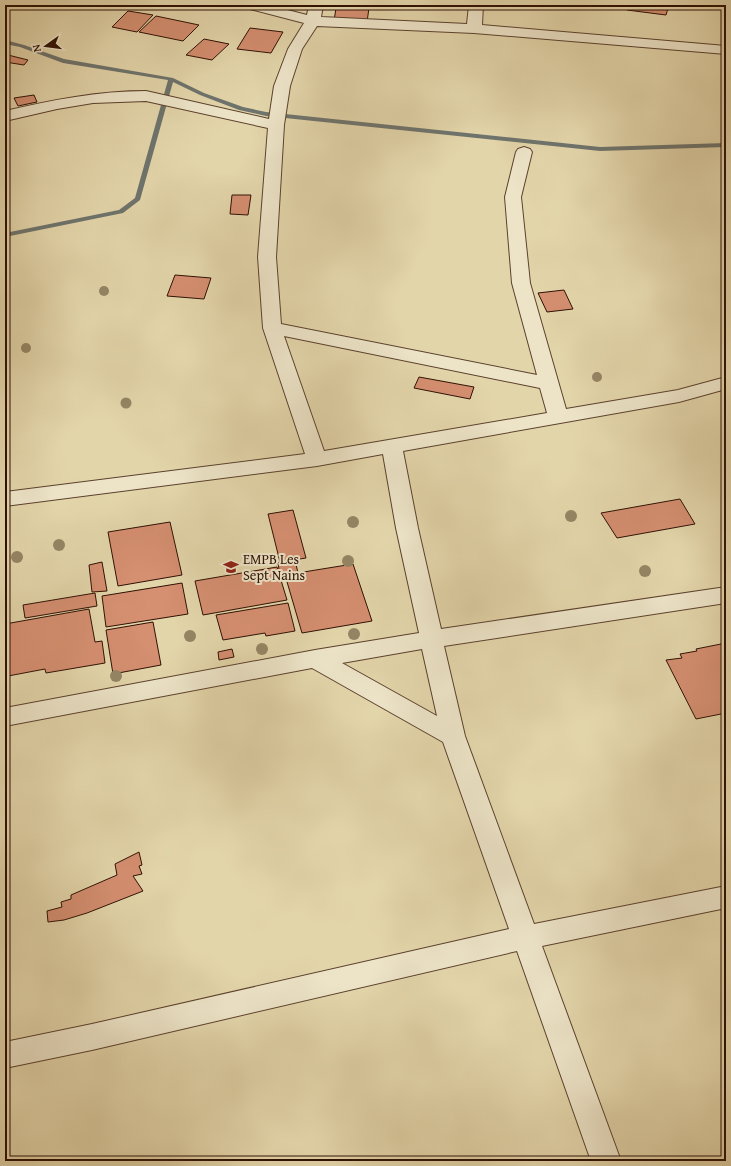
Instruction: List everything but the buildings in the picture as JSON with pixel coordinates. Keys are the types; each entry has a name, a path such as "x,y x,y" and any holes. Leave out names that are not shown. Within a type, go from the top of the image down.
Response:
{"street":[{"path":"251,5 314,13 474,29 726,50"},
{"path":"474,29 476,5"},
{"path":"314,13 296,49 282,86 276,125 267,257 272,328 317,459"},
{"path":"5,116 57,104 127,96 146,96 276,125"},
{"path":"524,152 513,196 521,283 558,417"},
{"path":"272,328 549,384"},
{"path":"5,499 317,459 679,396 726,383"},
{"path":"392,446 407,528 453,736 606,1161"},
{"path":"5,717 315,659 432,639 726,595"},
{"path":"315,659 453,736"},
{"path":"5,1055 107,1034 526,937 726,897"}],"waterway":[{"path":"5,42 22,46 63,61 171,79"},
{"path":"5,235 121,212 138,199 171,79"},
{"path":"171,79 202,94 241,109 266,114 600,149 726,145"}],"place":[{"name":"EMPB Les Sept Nains","path":"231,567"}]}
